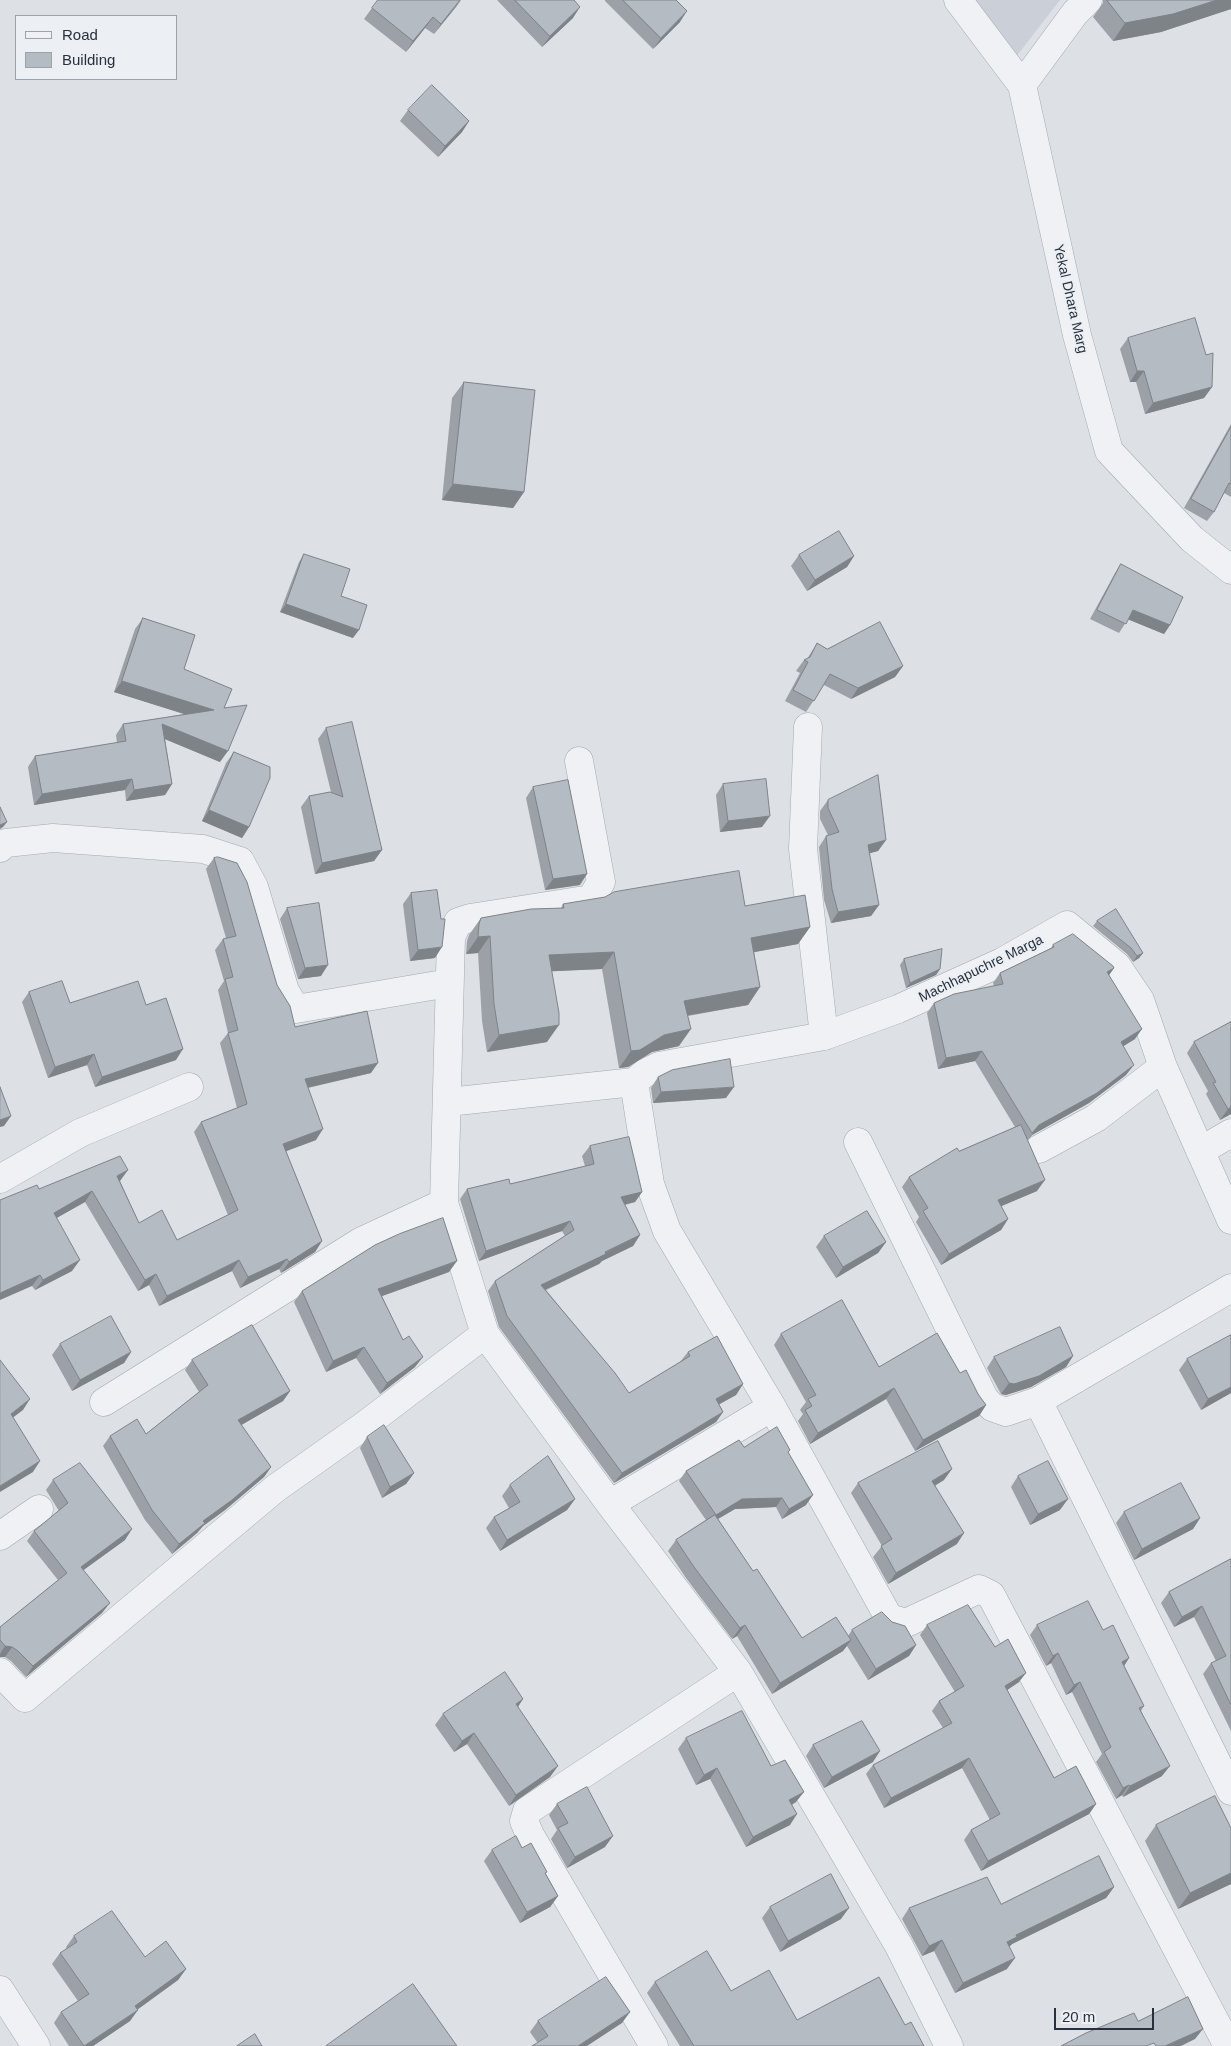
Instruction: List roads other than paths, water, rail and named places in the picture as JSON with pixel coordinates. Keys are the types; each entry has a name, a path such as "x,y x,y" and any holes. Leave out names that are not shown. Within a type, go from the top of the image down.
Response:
{"street":[{"path":"958,0 1022,86 1075,13 1088,0"},
{"name":"Yekal Dhara Marg","path":"1022,86 1077,335 1109,451 1192,539 1231,570"},
{"path":"448,1102 634,1082 645,1073 659,1066 824,1036 803,848 808,728"},
{"path":"579,761 601,882 597,892 591,899 470,918 458,922 451,937 444,1203 485,1334 610,1504 738,1672 899,1946 949,2046"},
{"path":"0,848 6,843 53,838 203,849 240,861 254,887 285,991 296,1010 449,983"},
{"name":"Machhapuchre Marga","path":"824,1036 898,1009 1002,962 1067,925 1117,966 1140,1000 1162,1066"},
{"path":"1039,1149 1096,1118 1162,1066 1231,1220"},
{"path":"634,1082 650,1184 666,1230 772,1407 889,1618 906,1623 979,1589 992,1595 1228,2046"},
{"path":"0,1179 80,1133 189,1087"},
{"path":"1200,1151 1231,1133"},
{"path":"858,1142 984,1398 992,1406 1006,1412 1038,1401 1231,1288"},
{"path":"104,1402 360,1242 444,1203"},
{"path":"0,1672 25,1698 276,1488 365,1425 485,1334"},
{"path":"1038,1401 1231,1790"},
{"path":"610,1504 772,1407"},
{"path":"0,1536 39,1509"},
{"path":"654,2046 530,1835 524,1821 527,1811 738,1672"},
{"path":"0,1990 36,2046"}]}
